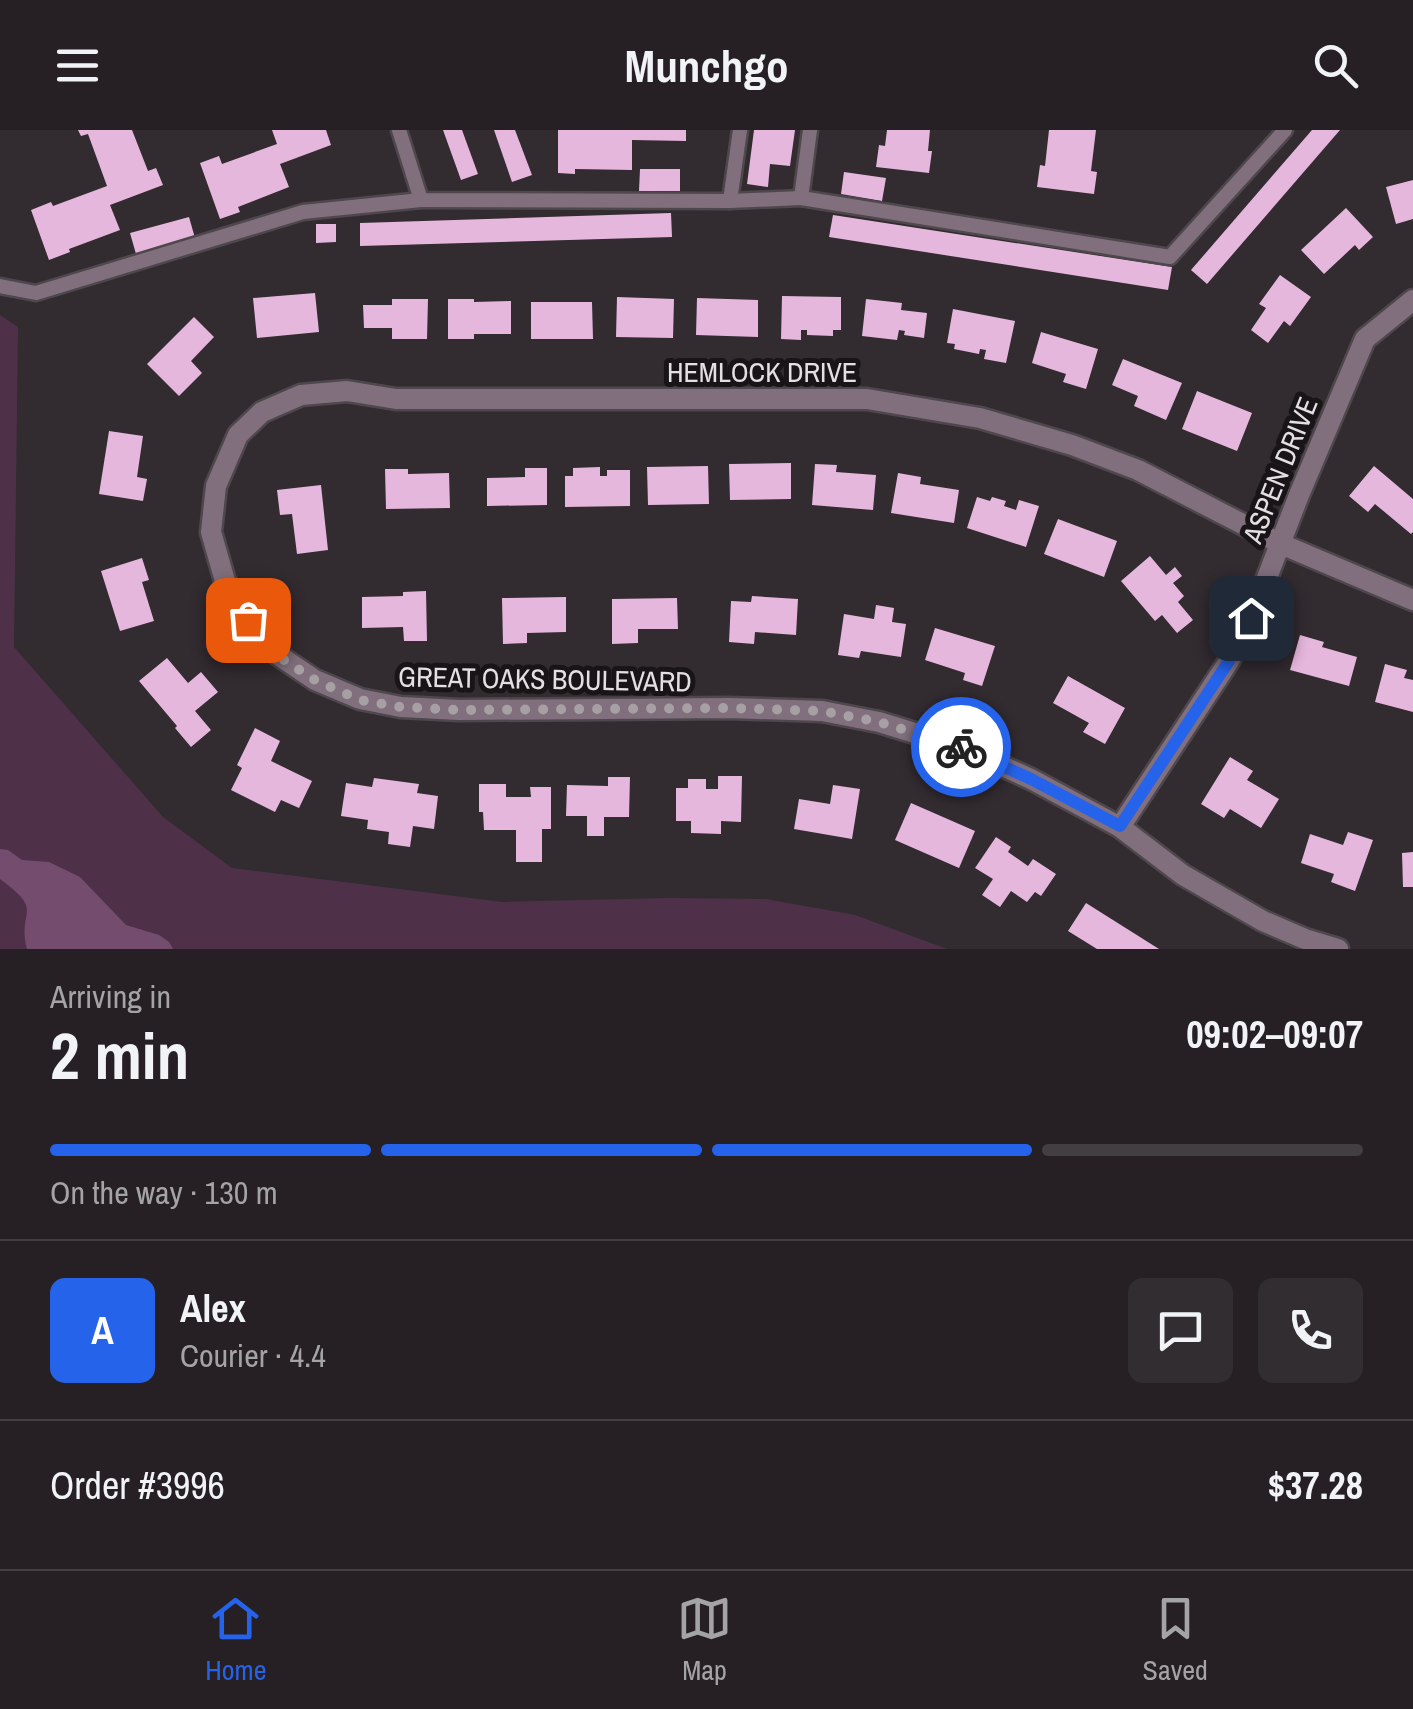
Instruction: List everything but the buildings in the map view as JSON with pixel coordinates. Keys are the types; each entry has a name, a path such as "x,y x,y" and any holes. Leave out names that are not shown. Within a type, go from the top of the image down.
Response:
{"street":[{"name":"ASPEN DRIVE","path":"1120,826 1229,661 1251,618 1365,339 1413,300"},
{"name":"HEMLOCK DRIVE","path":"225,581 211,532 216,486 238,435 262,412 301,394 347,391 396,399 867,399 980,418 1072,445 1138,470 1281,544 1413,600"},
{"name":"GREAT OAKS BOULEVARD","path":"225,581 248,620 278,656 315,680 360,700 459,710 822,711 879,722 960,747 1120,826 1183,875 1262,921 1338,949"}],"lane":[{"path":"399,130 422,200"},
{"path":"730,201 740,130"},
{"path":"801,198 810,130"},
{"path":"0,286 36,294 303,212 422,200 801,198 1170,258 1286,130"}],"shaded area":[{"path":"0,315 18,327 14,647 163,817 232,868 502,902 766,899 855,915 947,949 0,949"},
{"path":"0,849 22,860 49,862 80,877 126,925 159,935 173,949 27,949 26,905 0,879"}],"way so far":[{"path":"248,620 278,656 315,680 360,700 459,710 822,711 879,722 961,747"}],"route":[{"path":"961,747 1120,826 1229,661 1251,618"}]}
